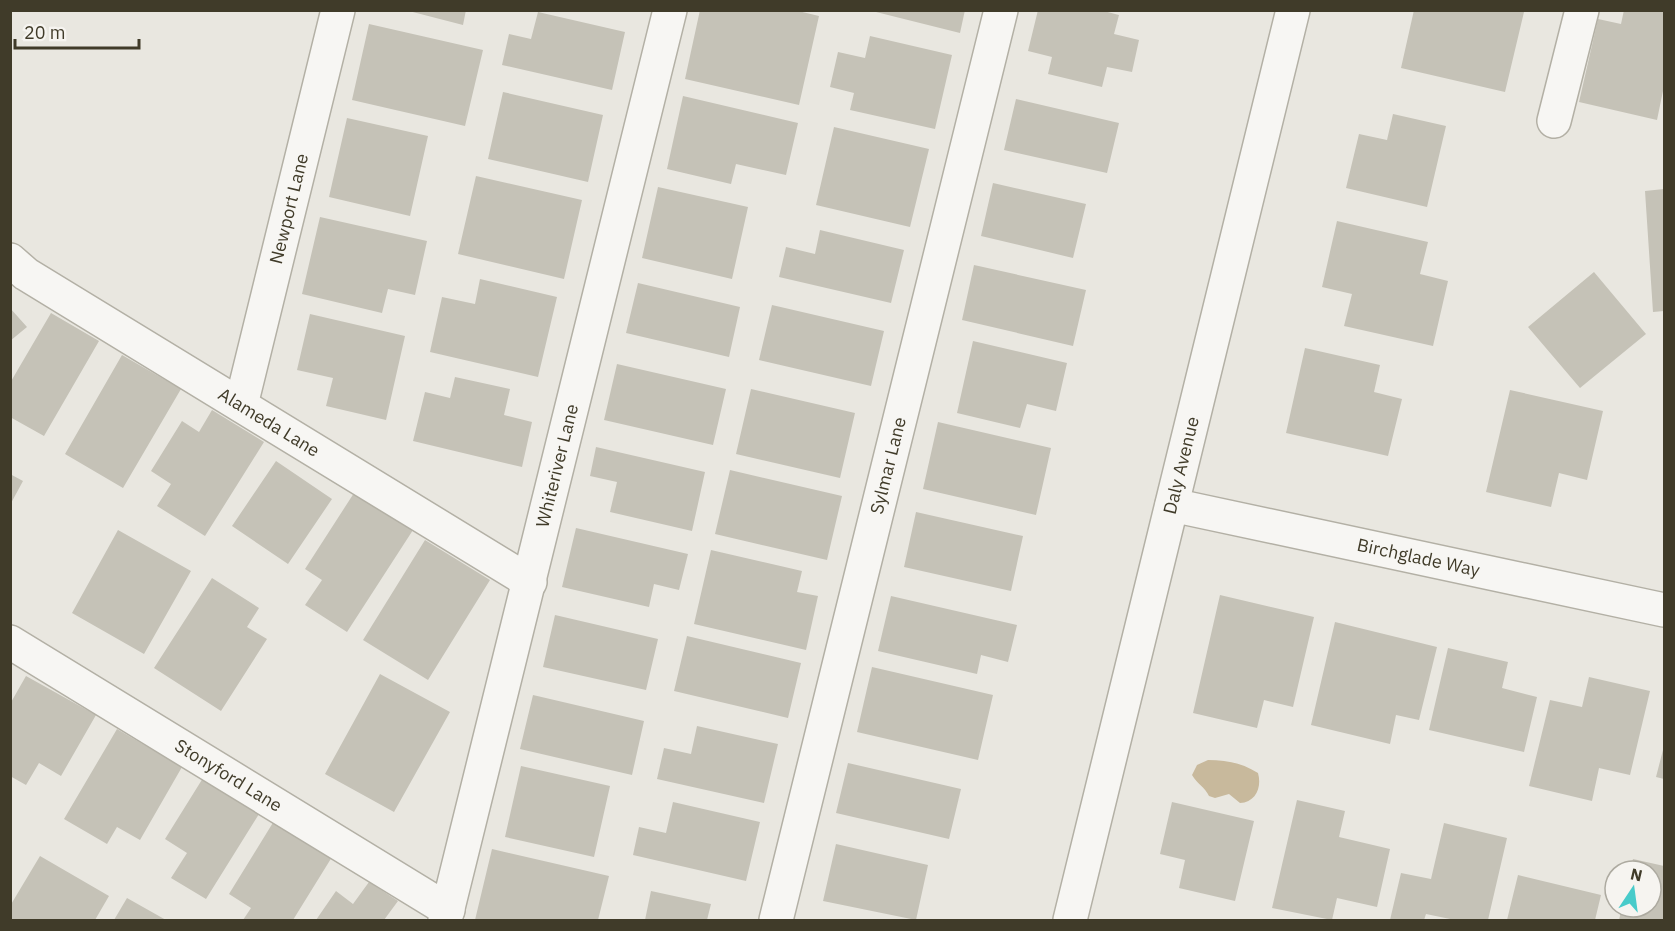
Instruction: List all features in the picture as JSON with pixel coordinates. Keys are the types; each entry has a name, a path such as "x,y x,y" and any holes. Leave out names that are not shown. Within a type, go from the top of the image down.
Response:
{"street":[{"name":"Newport Lane","path":"241,405 338,10"},
{"name":"Whiteriver Lane","path":"447,915 670,10"},
{"name":"Sylmar Lane","path":"776,921 1001,10"},
{"name":"Daly Avenue","path":"1070,921 1293,10"},
{"path":"1554,121 1582,10"},
{"name":"Alameda Lane","path":"10,260 26,274 530,582"},
{"name":"Birchglade Way","path":"1172,506 1665,610"},
{"name":"Stonyford Lane","path":"10,642 447,915"}],"shaded area":[{"path":"1208,760 1234,763 1258,773 1259,783 1254,797 1240,803 1229,794 1215,798 1209,796 1192,775 1197,765"}],"building":[{"path":"405,10 466,10 463,25"},
{"path":"700,10 794,10 819,16 799,105 685,79"},
{"path":"868,10 965,10 960,33"},
{"path":"1038,10 1100,10 1119,15 1114,34 1139,40 1132,72 1107,67 1102,87 1048,74 1052,57 1028,51"},
{"path":"1414,10 1524,12 1505,92 1401,68"},
{"path":"1624,10 1664,10 1664,86 1657,120 1579,102 1598,19 1621,24"},
{"path":"538,12 625,32 612,90 502,65 509,34 531,39"},
{"path":"369,24 483,50 465,126 352,100"},
{"path":"870,36 952,55 935,129 850,110 854,93 830,87 838,52 865,58"},
{"path":"503,92 603,115 588,182 488,159"},
{"path":"683,96 798,123 786,175 736,164 731,184 667,169"},
{"path":"1016,99 1119,123 1107,173 1004,150"},
{"path":"1393,114 1446,126 1427,207 1346,188 1359,134 1387,140"},
{"path":"347,118 428,136 410,216 329,197"},
{"path":"834,127 929,149 910,227 816,205"},
{"path":"476,176 582,200 564,279 458,254"},
{"path":"993,183 1086,204 1073,258 981,236"},
{"path":"658,187 748,207 732,279 642,258"},
{"path":"1664,189 1664,311 1653,312 1645,191"},
{"path":"320,217 427,241 415,295 388,289 382,313 302,294"},
{"path":"1337,221 1428,242 1420,274 1448,281 1433,346 1344,326 1352,294 1322,287"},
{"path":"820,230 904,250 891,303 779,277 786,247 815,254"},
{"path":"974,265 1086,290 1073,346 962,320"},
{"path":"1594,272 1646,334 1580,388 1528,327"},
{"path":"480,279 557,297 538,377 430,352 442,297 475,304"},
{"path":"638,283 740,307 729,357 626,333"},
{"path":"772,305 884,331 871,386 759,360"},
{"path":"10,308 27,327 10,341"},
{"path":"51,313 99,341 44,436 10,417 10,383"},
{"path":"310,314 405,336 386,420 326,406 333,378 297,370"},
{"path":"973,341 1067,363 1056,411 1027,404 1020,428 957,413"},
{"path":"1305,348 1380,365 1374,392 1402,399 1388,456 1286,433"},
{"path":"122,355 181,389 123,488 65,454"},
{"path":"617,364 726,389 713,445 604,420"},
{"path":"455,377 510,389 504,415 532,422 522,467 413,441 425,392 450,398"},
{"path":"751,389 855,413 840,478 736,454"},
{"path":"1510,390 1603,411 1587,480 1559,473 1551,507 1486,492"},
{"path":"212,410 264,442 205,536 157,506 171,484 151,471 182,421 199,432"},
{"path":"938,422 1051,448 1036,515 923,489"},
{"path":"596,447 705,472 692,531 610,512 617,482 590,476"},
{"path":"276,461 332,499 288,564 232,526"},
{"path":"730,470 842,496 827,560 715,534"},
{"path":"10,474 23,481 10,505"},
{"path":"354,493 413,530 347,632 305,605 322,580 305,569"},
{"path":"916,512 1023,536 1011,591 904,567"},
{"path":"576,528 688,554 679,590 654,584 649,607 562,587"},
{"path":"118,530 191,571 144,654 72,613"},
{"path":"425,540 490,580 428,680 363,640"},
{"path":"711,550 802,571 797,592 818,596 806,650 694,624"},
{"path":"212,578 259,608 247,627 267,639 221,711 154,668"},
{"path":"1220,595 1314,617 1293,707 1264,700 1257,728 1193,713"},
{"path":"891,596 1017,625 1008,662 981,655 977,674 878,651"},
{"path":"555,615 658,639 646,690 543,667"},
{"path":"1335,622 1437,647 1419,720 1396,715 1390,744 1311,725"},
{"path":"687,636 801,663 788,718 674,691"},
{"path":"1448,648 1508,662 1502,688 1537,697 1524,752 1429,730"},
{"path":"872,667 993,695 978,760 857,732"},
{"path":"380,674 450,712 394,812 325,774"},
{"path":"26,676 96,715 61,776 39,763 26,785 10,776 10,704"},
{"path":"1589,677 1650,691 1630,775 1599,768 1592,801 1529,786 1550,700 1582,707"},
{"path":"533,695 644,721 632,775 520,749"},
{"path":"697,726 778,744 764,803 657,779 664,748 691,754"},
{"path":"117,729 182,767 140,840 117,827 107,844 64,819"},
{"path":"1664,746 1664,779 1656,777"},
{"path":"848,763 961,789 949,839 836,813"},
{"path":"521,766 610,786 594,857 505,837"},
{"path":"203,778 259,814 206,899 171,878 187,853 165,839"},
{"path":"1297,800 1345,811 1339,837 1390,849 1377,907 1337,898 1332,920 1272,908"},
{"path":"673,802 760,822 746,881 633,855 639,827 666,833"},
{"path":"1172,802 1254,821 1235,901 1179,888 1185,860 1160,854"},
{"path":"274,821 332,857 293,920 243,920 251,908 229,894"},
{"path":"1444,823 1507,838 1488,920 1455,920 1426,914 1424,920 1390,920 1401,873 1431,879"},
{"path":"836,844 928,865 916,920 823,901"},
{"path":"492,849 609,876 598,920 475,920"},
{"path":"40,856 109,896 95,920 10,920 10,906"},
{"path":"1664,866 1664,920 1619,920 1663,919"},
{"path":"1518,875 1601,895 1595,920 1507,920"},
{"path":"369,882 398,901 384,920 316,920 336,891 353,904"},
{"path":"651,891 711,904 707,920 645,920"},
{"path":"127,898 166,920 114,920"}]}
